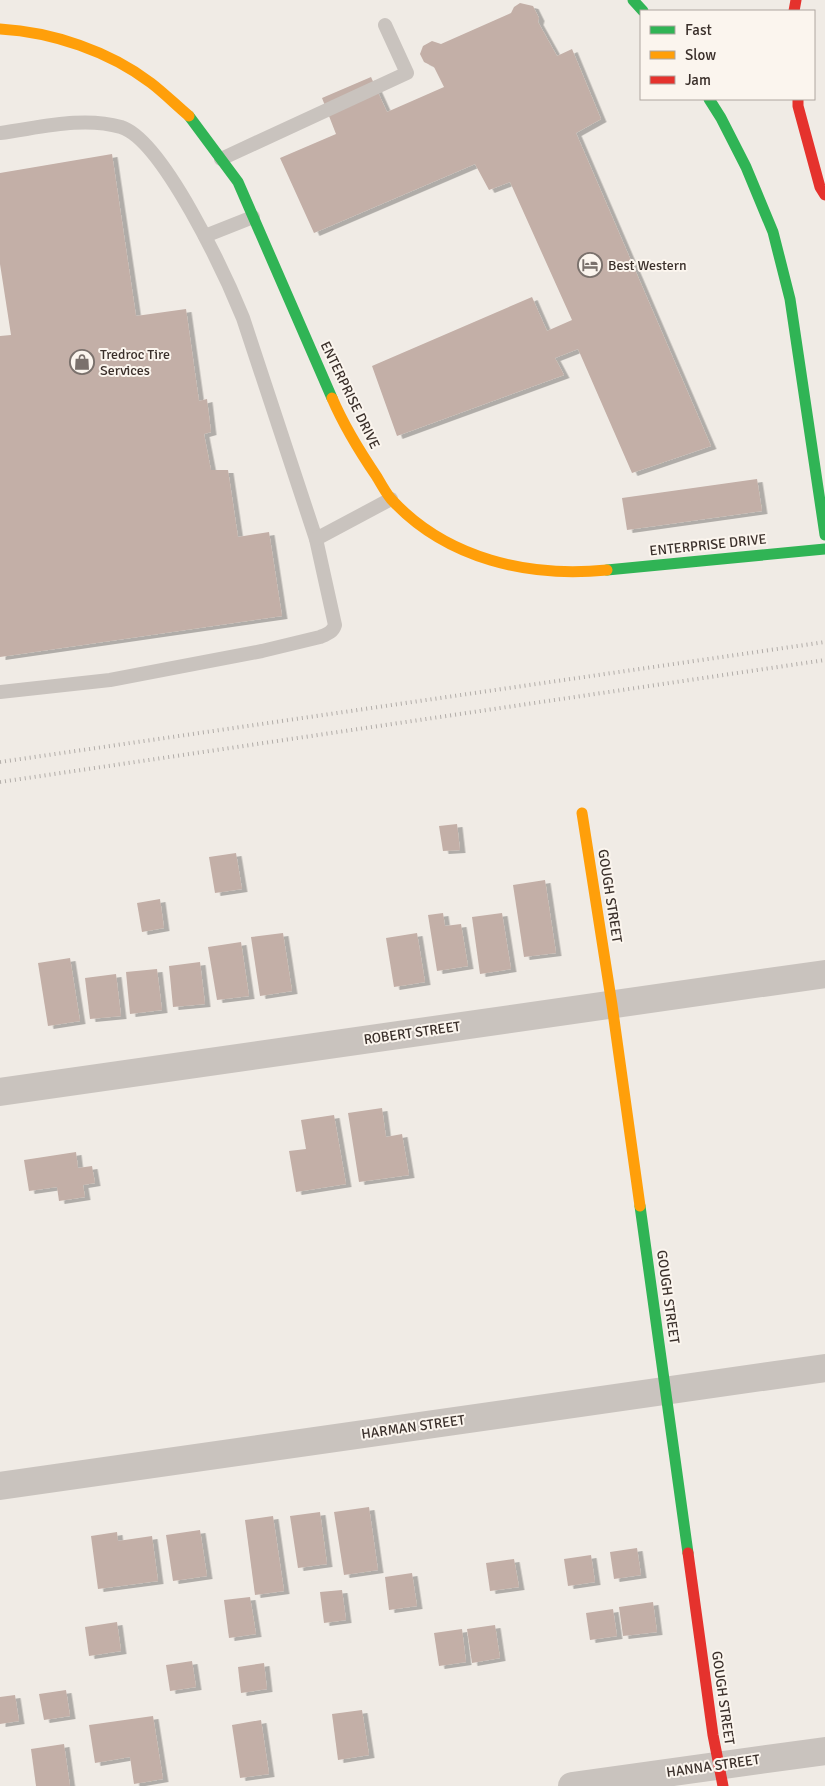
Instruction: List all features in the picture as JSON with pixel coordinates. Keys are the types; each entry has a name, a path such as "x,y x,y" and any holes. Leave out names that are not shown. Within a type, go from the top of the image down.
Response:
{"main road":[{"path":"633,0 642,10"},
{"name":"ENTERPRISE DRIVE","path":"0,29 18,30 48,36 97,52 128,68 151,83 190,118 238,182 335,405 361,454 391,499 438,537 463,550 498,563 525,569 553,572 589,572 825,549"},
{"path":"710,100 721,118 746,168 773,232 790,299 825,535"},
{"path":"798,100 820,187 825,195"},
{"name":"GOUGH STREET","path":"582,813 612,1004 720,1776"}],"street":[{"name":"ROBERT STREET","path":"0,1092 825,974"},
{"name":"HARMAN STREET","path":"0,1486 825,1368"},
{"name":"HANNA STREET","path":"572,1786 720,1776 825,1751"}],"lane":[{"path":"221,159 407,73 385,26"},
{"path":"0,134 79,122 106,124 124,128 156,156 205,236 243,318 316,539 335,620 334,630 330,633 262,651 110,680 0,692"},
{"path":"205,236 253,217"},
{"path":"316,539 391,499"}],"building":[{"name":"Best Western","path":"520,3 533,6 539,18 538,22 557,56 572,49 601,119 576,133 711,446 632,473 578,349 555,358 564,375 397,436 372,366 532,297 547,331 572,320 510,182 489,190 475,164 314,233 280,158 336,134 322,98 371,77 387,112 444,87 434,67 424,62 420,54 423,46 432,41 441,44 511,13 514,7"},
{"path":"112,154 136,316 186,309 199,401 207,399 211,432 204,434 211,470 228,470 238,537 269,532 282,616 0,657 0,336 11,335 0,264 0,173"},
{"path":"757,479 762,511 627,530 622,498"},
{"path":"457,824 460,850 443,851 439,826"},
{"path":"236,853 242,889 215,893 209,857"},
{"path":"545,880 556,953 524,957 513,885"},
{"path":"160,899 164,928 142,932 137,903"},
{"path":"443,913 445,926 461,924 468,966 437,971 428,915"},
{"path":"502,913 511,969 480,974 472,917"},
{"path":"283,933 292,991 260,996 251,937"},
{"path":"417,933 425,982 394,987 386,938"},
{"path":"241,942 249,996 217,1000 208,947"},
{"path":"70,958 80,1021 48,1026 38,963"},
{"path":"200,962 205,1004 173,1007 169,966"},
{"path":"157,969 162,1010 130,1014 126,972"},
{"path":"116,974 121,1016 90,1019 85,978"},
{"path":"382,1108 386,1137 402,1134 409,1175 359,1182 348,1113"},
{"path":"334,1115 346,1184 296,1192 289,1151 306,1149 301,1120"},
{"path":"76,1152 78,1168 92,1166 95,1183 83,1185 85,1197 59,1201 57,1187 29,1191 24,1160"},
{"path":"369,1507 378,1570 344,1575 334,1512"},
{"path":"320,1512 327,1564 298,1568 290,1516"},
{"path":"273,1516 284,1591 255,1595 245,1520"},
{"path":"200,1530 207,1576 173,1581 166,1535"},
{"path":"117,1532 118,1541 152,1536 158,1581 98,1589 91,1536"},
{"path":"637,1548 641,1575 614,1579 610,1552"},
{"path":"591,1555 595,1582 568,1586 564,1559"},
{"path":"514,1559 519,1587 490,1591 486,1563"},
{"path":"412,1573 417,1606 389,1610 385,1577"},
{"path":"342,1590 346,1620 324,1623 320,1592"},
{"path":"250,1597 256,1634 229,1638 224,1600"},
{"path":"653,1602 657,1632 623,1636 619,1607"},
{"path":"613,1609 617,1636 590,1640 586,1613"},
{"path":"117,1622 121,1651 89,1656 85,1627"},
{"path":"495,1625 500,1658 472,1663 467,1629"},
{"path":"462,1629 466,1662 439,1666 434,1633"},
{"path":"192,1661 196,1687 170,1691 166,1665"},
{"path":"264,1663 267,1689 241,1693 238,1667"},
{"path":"66,1690 70,1716 44,1720 39,1694"},
{"path":"15,1695 19,1721 0,1724 0,1697"},
{"path":"362,1710 369,1755 338,1760 332,1714"},
{"path":"153,1716 163,1779 134,1784 130,1757 95,1763 89,1725"},
{"path":"261,1720 269,1774 240,1778 232,1725"},
{"path":"64,1744 70,1786 36,1786 31,1749"}],"railway":[{"path":"0,762 825,642"},
{"path":"0,782 825,660"}],"traffic: fast":[{"path":"633,0 642,10"},
{"path":"710,100 746,167 773,232 790,299 825,535"},
{"path":"189,116 238,182 332,398"},
{"path":"607,570 825,549"},
{"path":"640,1206 688,1553"}],"traffic: slow":[{"path":"0,29 40,34 60,39 117,61 151,83 189,116"},
{"path":"332,398 353,439 389,497 413,520 437,537 463,550 490,560 519,567 548,571 578,572 607,570"},
{"path":"582,813 612,1005 640,1206"}],"traffic: jam":[{"path":"794,10 796,0"},
{"path":"798,100 820,187 825,195"},
{"path":"688,1553 713,1735 723,1786"}],"place":[{"name":"Best Western","path":"590,265"},
{"name":"Tredroc Tire Services","path":"82,362"}]}
